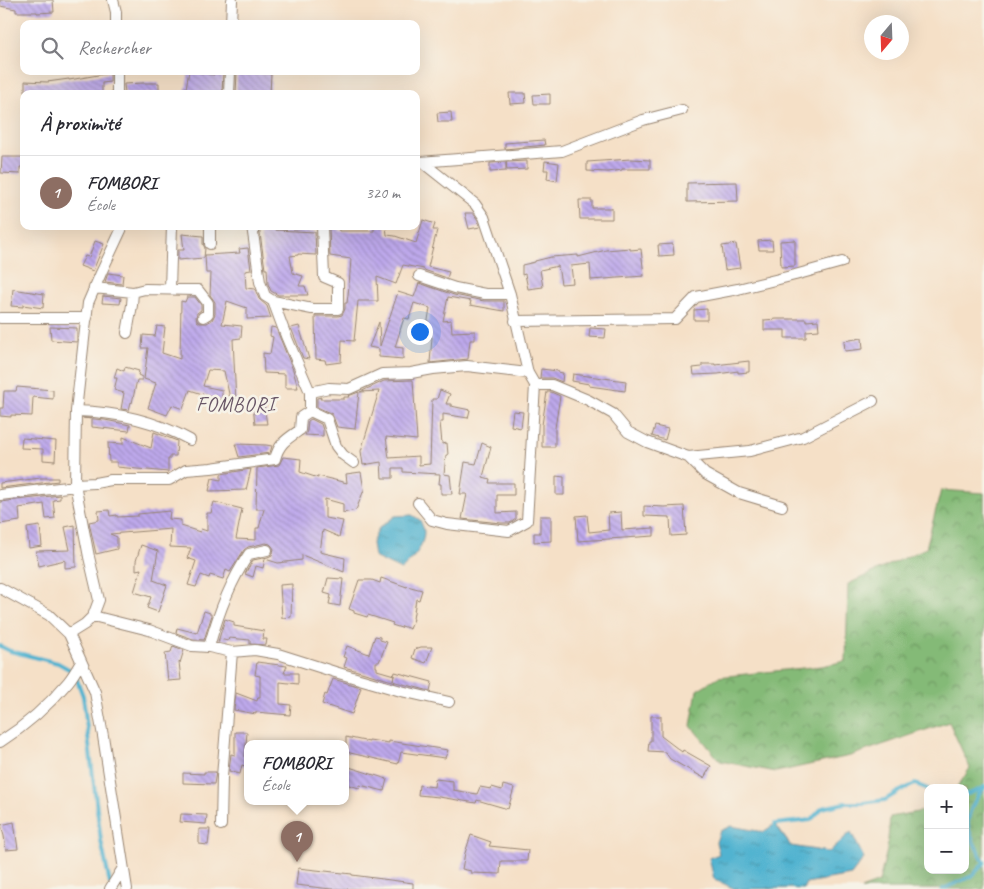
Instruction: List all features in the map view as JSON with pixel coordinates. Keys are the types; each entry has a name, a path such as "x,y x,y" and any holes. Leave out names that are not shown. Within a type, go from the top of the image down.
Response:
{"street":[{"path":"113,0 116,20"},
{"path":"231,20 232,0"},
{"path":"117,75 117,90"},
{"path":"229,90 230,75"},
{"path":"420,162 562,151 643,120 682,110"},
{"path":"418,503 432,520 447,524 509,531 527,521 535,385 528,372 510,294 484,217 475,204 420,163"},
{"path":"69,634 85,624 93,616 99,600 89,558 76,485 76,411 88,303 123,230"},
{"path":"170,289 172,230"},
{"path":"210,230 210,244"},
{"path":"252,230 260,282 266,296 274,301 312,309 338,309 338,283 324,277 322,230"},
{"path":"515,321 675,319 696,296 738,289 842,262"},
{"path":"419,276 455,288 485,294 510,294"},
{"path":"94,288 133,292 145,288 198,290 208,304 208,314 203,317"},
{"path":"127,333 133,292"},
{"path":"274,301 286,336 310,392 310,411"},
{"path":"1,320 87,318"},
{"path":"310,392 328,388 349,389 382,374 411,373 433,369 467,366 528,372"},
{"path":"535,385 552,385 588,400 613,414 628,432 647,442 688,457 705,474 739,493 782,506"},
{"path":"688,457 750,451 802,437 873,401"},
{"path":"76,411 101,412 148,422 190,440"},
{"path":"310,411 327,419 336,446 343,455 354,463"},
{"path":"0,495 111,480 169,480 186,470 275,459 278,449 286,440 300,430 301,418 310,411"},
{"path":"209,647 217,619 242,565 249,554 266,550"},
{"path":"0,588 49,615 69,634 95,692 127,889"},
{"path":"93,616 150,630 192,646 209,647 232,652 255,650 278,654 373,683 449,702"},
{"path":"221,825 222,777 232,652"},
{"path":"0,742 52,699 69,681 81,662"},
{"path":"110,889 123,868"}],"green space":[{"path":"941,490 984,493 984,889 861,889 879,882 887,850 890,817 924,811 924,874 969,874 969,784 960,784 970,768 949,722 850,756 776,772 720,761 691,726 697,690 718,677 822,666 846,661 848,584 926,548"}],"water":[{"path":"412,515 420,520 424,532 420,548 409,562 401,570 374,557 372,543 379,528 395,516"},
{"path":"775,824 791,846 829,852 851,832 864,858 851,875 806,883 803,889 735,889 714,879 709,858 719,854 716,842 720,831 731,826 763,832"}],"building":[{"path":"0,0 53,0 54,12 16,12 16,9 0,6"},
{"path":"110,75 110,82 102,83 102,90 25,90 25,81 69,80"},
{"path":"188,75 223,75 222,90 186,90"},
{"path":"237,75 271,75 270,90 236,90"},
{"path":"159,83 159,90 125,90 124,84"},
{"path":"509,93 525,93 526,103 510,104"},
{"path":"550,94 550,104 534,104 533,95"},
{"path":"451,112 452,122 438,122 437,113"},
{"path":"544,140 545,145 505,149 505,143"},
{"path":"2,157 20,157 20,174 1,173"},
{"path":"631,159 650,160 650,169 622,169 608,172 587,171 587,162"},
{"path":"527,161 527,169 507,170 506,162"},
{"path":"545,161 559,163 557,181 547,179 548,170 544,170"},
{"path":"506,162 506,171 490,172 490,163"},
{"path":"737,182 738,201 687,202 687,183"},
{"path":"579,200 592,200 592,208 612,208 612,219 580,219"},
{"path":"465,213 473,213 480,227 469,229"},
{"path":"423,220 435,224 433,230 437,230 428,267 449,272 447,278 424,269 403,265 396,284 377,277 378,301 358,301 354,341 342,340 341,362 326,364 325,360 316,359 315,316 342,315 345,303 347,303 349,286 351,259 330,256 329,230 386,230 387,235 416,243"},
{"path":"260,230 315,232 316,255 298,254 290,256 293,273 303,276 299,286 305,286 308,295 278,295 271,291 268,284 267,269 265,269"},
{"path":"182,234 203,236 204,258 178,260 178,250 184,250"},
{"path":"772,240 773,250 759,250 758,241"},
{"path":"795,240 795,266 781,267 780,241"},
{"path":"95,241 104,244 93,271 80,266 85,256 89,257"},
{"path":"673,244 674,255 659,256 658,245"},
{"path":"736,244 740,268 725,270 722,246"},
{"path":"248,248 251,270 245,271 246,288 255,289 259,299 267,306 271,318 247,319 247,308 227,301 222,324 242,326 241,338 233,339 236,403 231,403 224,371 208,370 203,386 222,390 222,399 212,402 212,397 190,390 183,409 172,405 167,415 148,408 156,383 144,379 148,348 142,348 143,335 155,336 157,326 165,327 162,353 180,359 181,301 185,302 187,297 195,297 201,305 201,310 197,313 196,317 200,323 207,323 212,320 215,314 215,302 210,295 211,273 206,273 205,255 240,253 239,249"},
{"path":"630,248 630,250 641,249 644,276 591,280 590,264 571,266 573,283 561,284 558,266 540,270 543,287 528,289 525,274 522,275 522,265 551,257 578,255 578,257 606,250"},
{"path":"108,273 123,275 122,284 105,282"},
{"path":"419,283 454,295 484,301 504,301 504,311 470,305 471,301 448,297 443,321 451,320 452,332 475,331 475,340 470,340 468,359 430,363 432,337 431,332 426,332 430,308 414,303 409,319 404,318 395,347 403,348 403,359 379,357 379,349 369,347 379,322 380,346 398,292 414,297"},
{"path":"13,289 44,294 43,308 23,305 23,307 11,306"},
{"path":"103,296 121,298 120,304 102,303"},
{"path":"707,309 707,320 694,320 694,310"},
{"path":"764,320 818,320 819,330 806,331 806,338 785,338 785,330 764,330"},
{"path":"299,326 309,359 303,358 291,328"},
{"path":"50,327 77,328 77,342 51,340"},
{"path":"271,327 276,328 293,370 298,388 285,388 285,374 264,373 263,353 270,354 273,337 270,336"},
{"path":"590,328 606,329 605,338 589,337"},
{"path":"862,338 863,349 845,351 844,341"},
{"path":"749,361 749,372 738,373 738,371 694,375 693,368 702,367 702,364 715,365"},
{"path":"125,367 139,371 138,375 142,377 142,380 137,380 129,410 121,409 124,393 114,390 117,378 114,378 117,368 124,371"},
{"path":"541,369 563,373 562,382 552,378 540,378"},
{"path":"573,374 626,381 625,391 589,386 589,384 572,381"},
{"path":"413,380 417,440 386,437 389,458 419,456 419,465 430,464 432,399 437,399 440,390 450,394 446,404 470,410 468,418 443,414 443,422 440,422 442,444 447,443 448,455 446,455 444,474 450,475 452,494 441,494 440,474 403,472 403,468 393,468 393,478 382,478 381,462 363,465 361,451 379,391 360,392 384,381"},
{"path":"17,387 53,390 53,399 33,397 32,416 0,416 0,408 3,408 4,391 16,391"},
{"path":"359,392 355,429 337,427 332,414 317,407 317,398 344,399 344,397 349,397"},
{"path":"547,392 560,396 555,428 555,447 542,447 542,425"},
{"path":"264,406 267,424 255,424 253,407"},
{"path":"513,411 523,412 521,428 511,426"},
{"path":"83,418 105,420 130,425 129,431 92,427 92,419"},
{"path":"311,419 321,424 323,436 305,435 308,421"},
{"path":"655,426 668,429 665,440 652,436"},
{"path":"154,432 177,441 176,456 170,456 170,459 168,459 168,472 117,467 117,462 109,462 108,443 123,444 123,437 151,448"},
{"path":"22,438 56,441 55,461 43,460 43,449 21,448"},
{"path":"482,443 491,447 483,477 490,479 489,483 514,483 514,495 497,495 497,513 516,512 516,519 510,523 462,519 467,494 460,494 465,462 476,464"},
{"path":"235,444 272,446 270,453 239,457"},
{"path":"283,457 301,459 300,472 318,478 318,476 347,483 346,474 361,472 364,490 356,510 343,513 343,504 325,499 325,518 343,521 339,537 323,530 320,552 345,558 344,572 302,555 302,560 278,563 265,559 263,568 256,566 253,577 245,574 253,560 272,555 274,549 270,544 266,543 248,547 244,550 230,572 226,570 223,579 210,575 209,578 201,575 196,587 188,585 196,561 187,558 191,548 170,547 171,529 110,534 117,537 117,549 96,554 89,522 99,520 98,511 109,510 110,516 117,515 117,517 170,511 169,519 181,520 181,526 200,532 201,529 207,531 207,513 211,513 214,502 242,509 236,539 256,540 256,528 259,528 264,509 256,509 257,468 279,465"},
{"path":"251,469 246,490 209,491 212,478 221,480 221,474"},
{"path":"556,476 564,477 564,495 556,495"},
{"path":"58,478 58,481 0,488 0,483"},
{"path":"60,495 60,499 53,500 55,518 46,519 44,504 19,508 20,521 0,524 0,502"},
{"path":"644,506 684,506 686,535 671,536 670,517 644,516"},
{"path":"621,512 622,530 654,528 654,536 578,541 576,516 587,515 589,532 609,530 608,513"},
{"path":"540,516 551,516 551,541 534,542 534,533 540,533"},
{"path":"75,525 76,567 65,568 65,560 39,566 36,551 70,550 65,527"},
{"path":"40,526 42,546 29,548 27,528"},
{"path":"141,545 158,551 153,580 167,585 158,612 147,608 151,597 134,592 141,569 136,570 136,561"},
{"path":"328,578 343,579 340,606 329,604 331,595 324,593"},
{"path":"381,578 422,590 419,600 416,599 414,619 410,629 392,625 393,623 368,615 367,617 354,613 354,611 349,609 359,580 372,580 380,583"},
{"path":"292,584 291,617 282,618 280,585"},
{"path":"204,611 212,615 204,640 193,639 176,633 177,628 197,633"},
{"path":"225,619 234,622 234,626 264,631 263,639 267,639 266,645 250,644 250,640 229,638 228,641 219,639 218,642"},
{"path":"375,636 387,642 379,662 376,662 377,670 394,675 393,680 395,672 432,682 430,691 344,667 347,658 343,657 347,646 369,654"},
{"path":"173,646 184,650 179,662 181,680 168,681 165,653 171,652"},
{"path":"432,647 426,663 412,658 415,649"},
{"path":"257,662 287,666 284,673 298,673 298,684 280,682 280,704 291,705 290,715 256,712 256,714 234,710 236,693 257,701 258,697 260,697 260,676 255,675"},
{"path":"333,679 361,687 352,714 322,704"},
{"path":"651,716 661,716 661,736 682,752 683,750 711,766 704,778 670,759 665,752 648,751 649,741 651,741"},
{"path":"235,732 247,732 246,740 244,740 244,766 242,765 240,774 229,771 231,754 235,755"},
{"path":"346,737 369,742 369,740 389,743 389,741 448,750 445,758 401,752 398,764 349,753 349,740 346,740"},
{"path":"349,767 387,779 384,791 360,785 359,788 349,785"},
{"path":"204,772 216,772 214,784 183,783 183,773 204,774"},
{"path":"435,779 453,781 453,790 477,794 480,787 491,789 492,787 502,790 503,785 514,788 508,809 477,800 476,803 418,795 419,785 434,787"},
{"path":"181,814 207,815 206,824 180,822"},
{"path":"14,822 18,849 6,850 1,825"},
{"path":"199,829 210,829 208,845 199,844"},
{"path":"471,835 491,842 489,846 528,850 527,861 501,861 500,874 471,873 471,871 462,869"},
{"path":"298,868 413,883 413,889 331,889 296,885"}],"waterway":[{"path":"0,646 10,651 58,663 74,672 83,696 101,841 110,884"},
{"path":"775,824 811,820 822,808 845,803 885,800 915,784 924,787"},
{"path":"984,787 976,799 968,822 971,837 984,862"},
{"path":"969,794 984,788"},
{"path":"943,889 972,876 984,863"}],"place":[{"name":"FOMBORI","path":"297,862"}],"district":[{"name":"FOMBORI","path":"236,404"}]}
